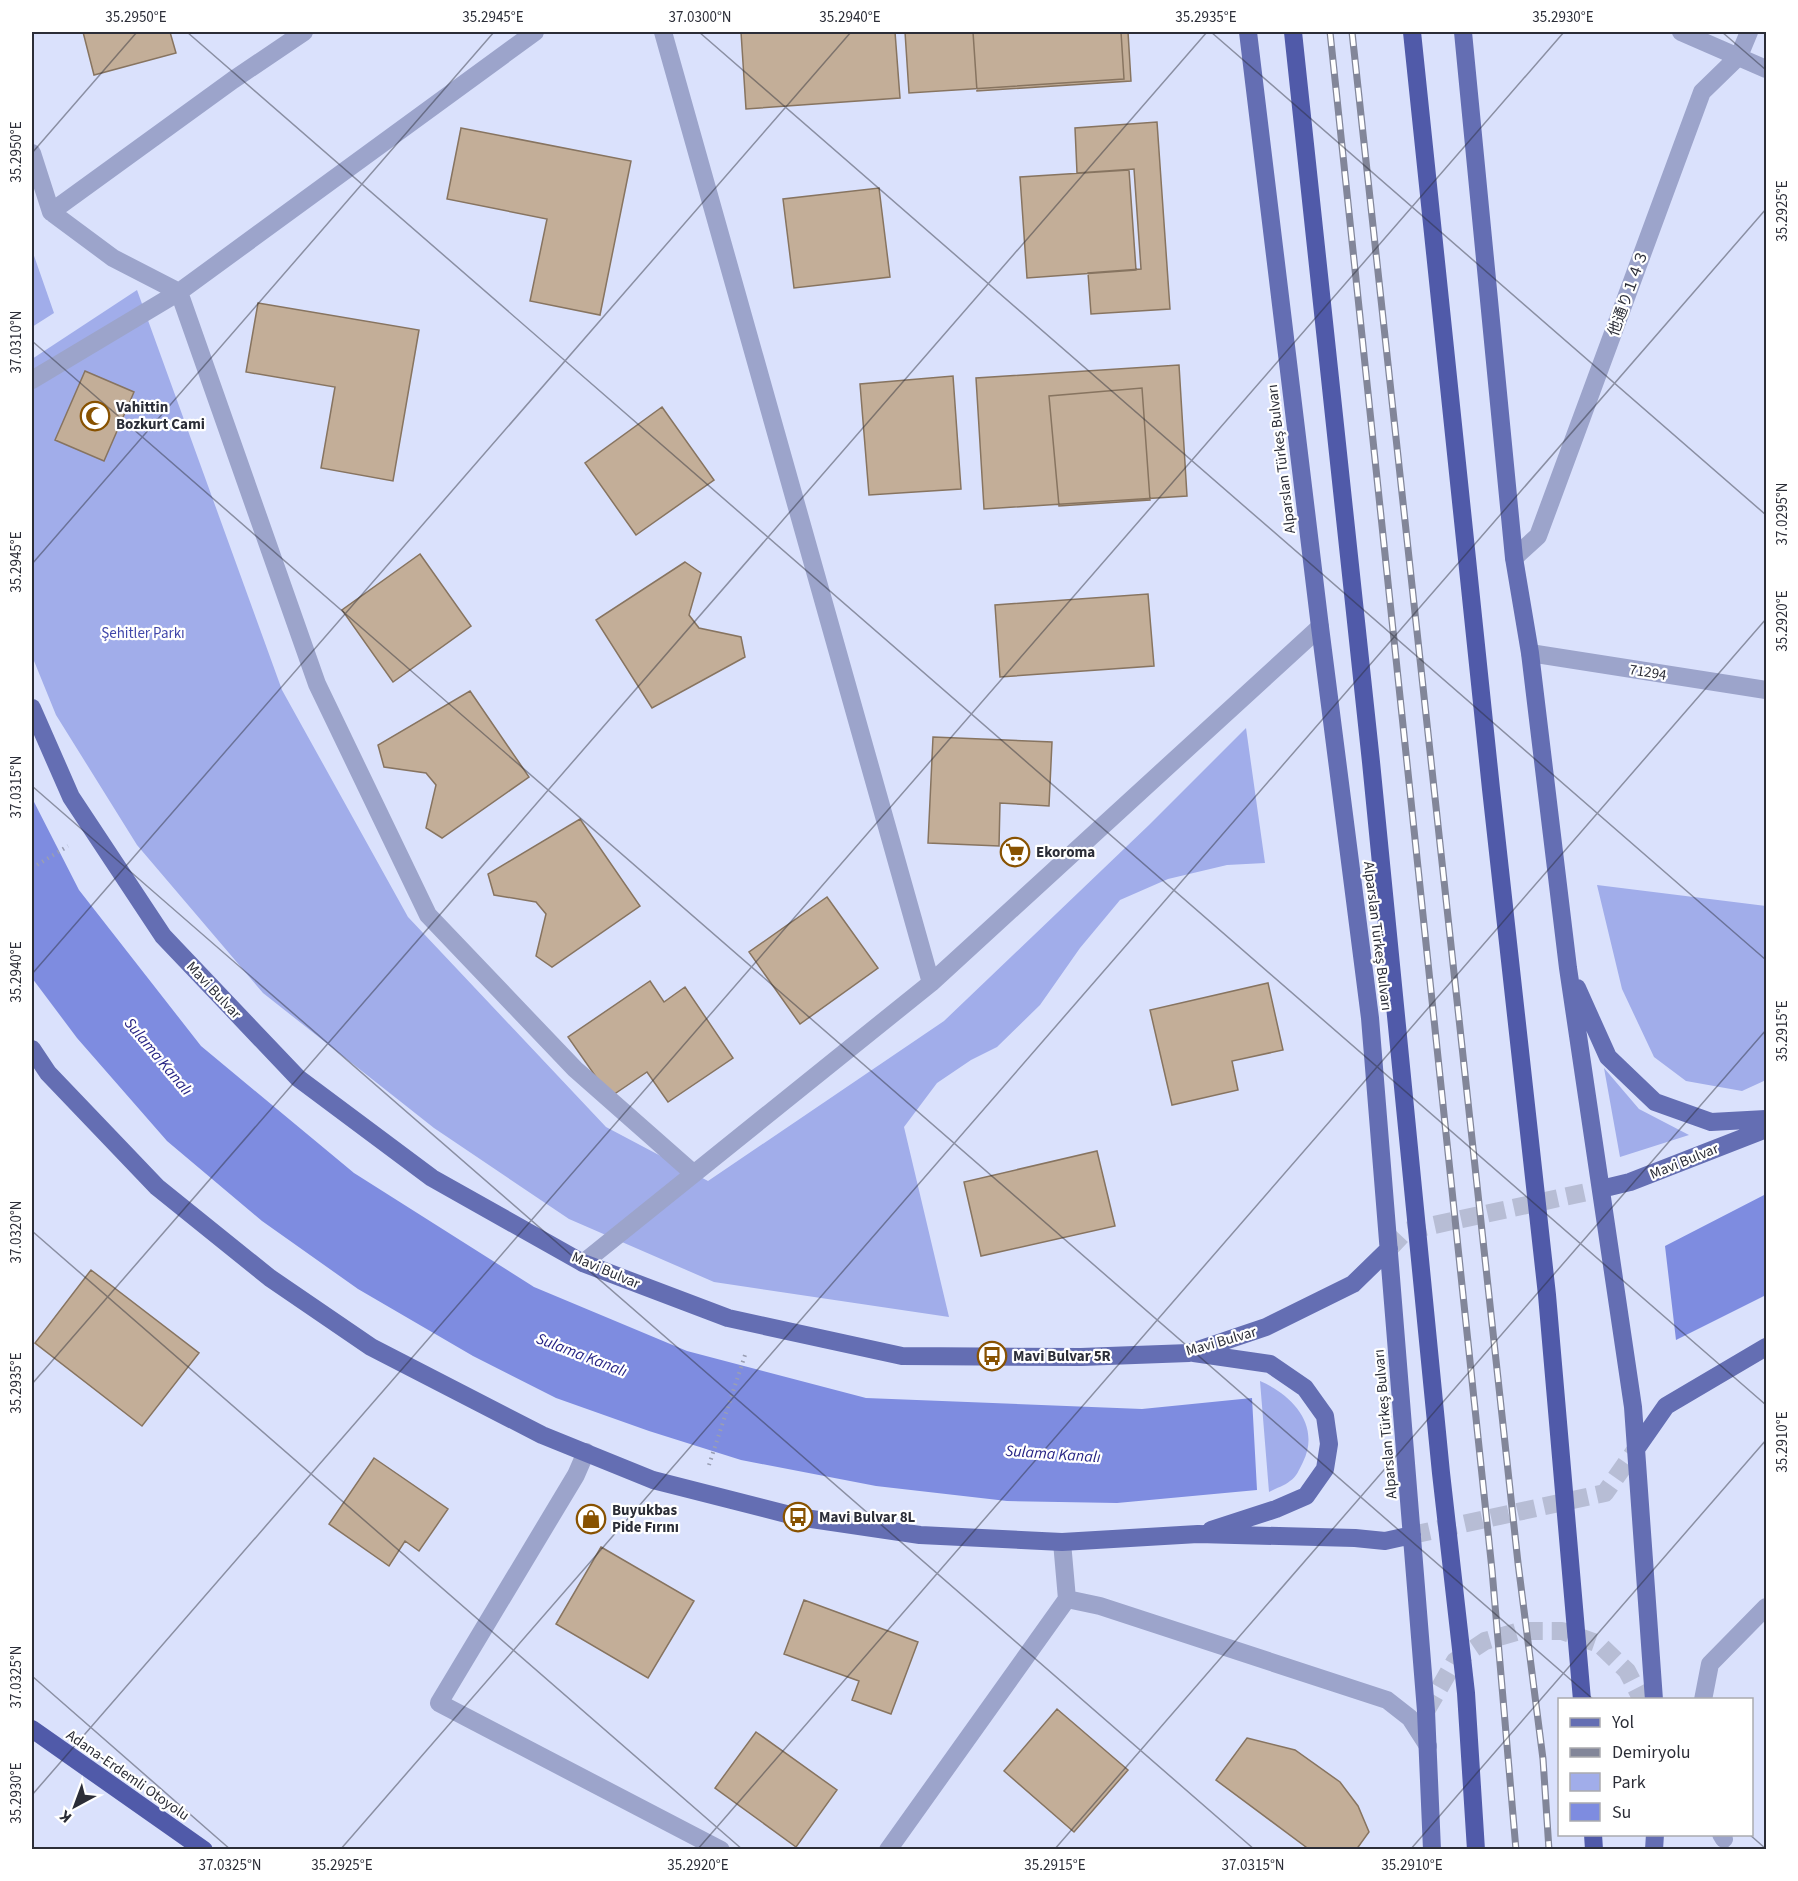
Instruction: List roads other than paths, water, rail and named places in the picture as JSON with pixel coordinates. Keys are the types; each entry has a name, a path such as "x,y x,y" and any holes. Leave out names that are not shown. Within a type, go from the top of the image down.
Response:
{"highway":[{"name":"Alparslan Türkeş Bulvarı","path":"1293,32 1370,750 1441,1473 1466,1693 1476,1850"},
{"path":"1412,32 1491,789 1547,1295 1582,1698"},
{"name":"Adana-Erdemli Otoyolu","path":"32,1729 204,1850"}],"main road":[{"name":"Alparslan Türkeş Bulvarı","path":"1248,32 1370,1017 1426,1711 1432,1850"},
{"path":"1463,32 1514,558 1530,653 1568,968 1633,1407 1654,1698"},
{"name":"Mavi Bulvar","path":"32,708 71,797 163,936 298,1078 432,1178 583,1263 728,1318 902,1356 1081,1357 1189,1353 1266,1328 1353,1284 1389,1249"},
{"path":"1568,968 1608,1057 1655,1102 1710,1122 1767,1119"},
{"path":"32,1049 48,1073 157,1187 270,1278 371,1347 543,1435 652,1480 798,1516 920,1534 1062,1542 1198,1534 1355,1538 1385,1541 1412,1535"},
{"name":"Mavi Bulvar","path":"1601,1189 1630,1182 1767,1129"},
{"path":"1636,1449 1666,1406 1767,1347"},
{"path":"1189,1353 1270,1364 1305,1388 1325,1416 1329,1444 1325,1469 1306,1496 1276,1509 1198,1534"}],"street":[{"path":"51,212 233,80 304,32"},
{"path":"32,380 179,292 535,32"},
{"path":"663,32 931,983"},
{"path":"1681,32 1767,69"},
{"name":"他通り１４３","path":"1514,558 1538,536 1702,92 1739,56 1749,32"},
{"path":"32,153 51,212 113,258 179,292 317,684 428,915 575,1069 693,1173"},
{"path":"583,1263 931,983 1320,627"},
{"name":"71294","path":"1530,653 1767,690"},
{"path":"586,1452 576,1475 438,1703 721,1850"},
{"path":"888,1850 1067,1599 1062,1542"},
{"path":"1067,1599 1100,1606 1387,1700 1410,1719 1428,1746"},
{"path":"1703,1698 1710,1664 1767,1607"}],"water":[{"name":"Sulama Kanalı","path":"32,798 79,890 201,1046 354,1173 534,1287 687,1351 866,1398 1142,1409 1252,1398 1257,1490 1117,1503 1007,1501 876,1486 741,1460 649,1431 556,1398 473,1356 358,1289 262,1221 167,1141 77,1038 32,978"},
{"path":"1766,1194 1766,1295 1676,1340 1665,1246"}],"tunnel":[{"path":"1389,1249 1406,1231 1601,1189"},
{"path":"1412,1535 1605,1493 1636,1449"},
{"path":"1426,1711 1455,1661 1485,1641 1520,1631 1562,1631 1599,1644 1627,1671 1641,1698"}],"railway":[{"path":"1330,32 1492,1570 1516,1850"},
{"path":"1352,32 1518,1563 1543,1759 1549,1850"}],"place":[{"name":"Vahittin Bozkurt Cami","path":"95,416"},
{"name":"Ekoroma","path":"1015,852"},
{"name":"Mavi Bulvar 5R","path":"992,1356"},
{"name":"Mavi Bulvar 8L","path":"798,1517"},
{"name":"Buyukbas Pide Fırını","path":"591,1519"}],"park label":[{"name":"Şehitler Parkı","path":"143,633"}]}
